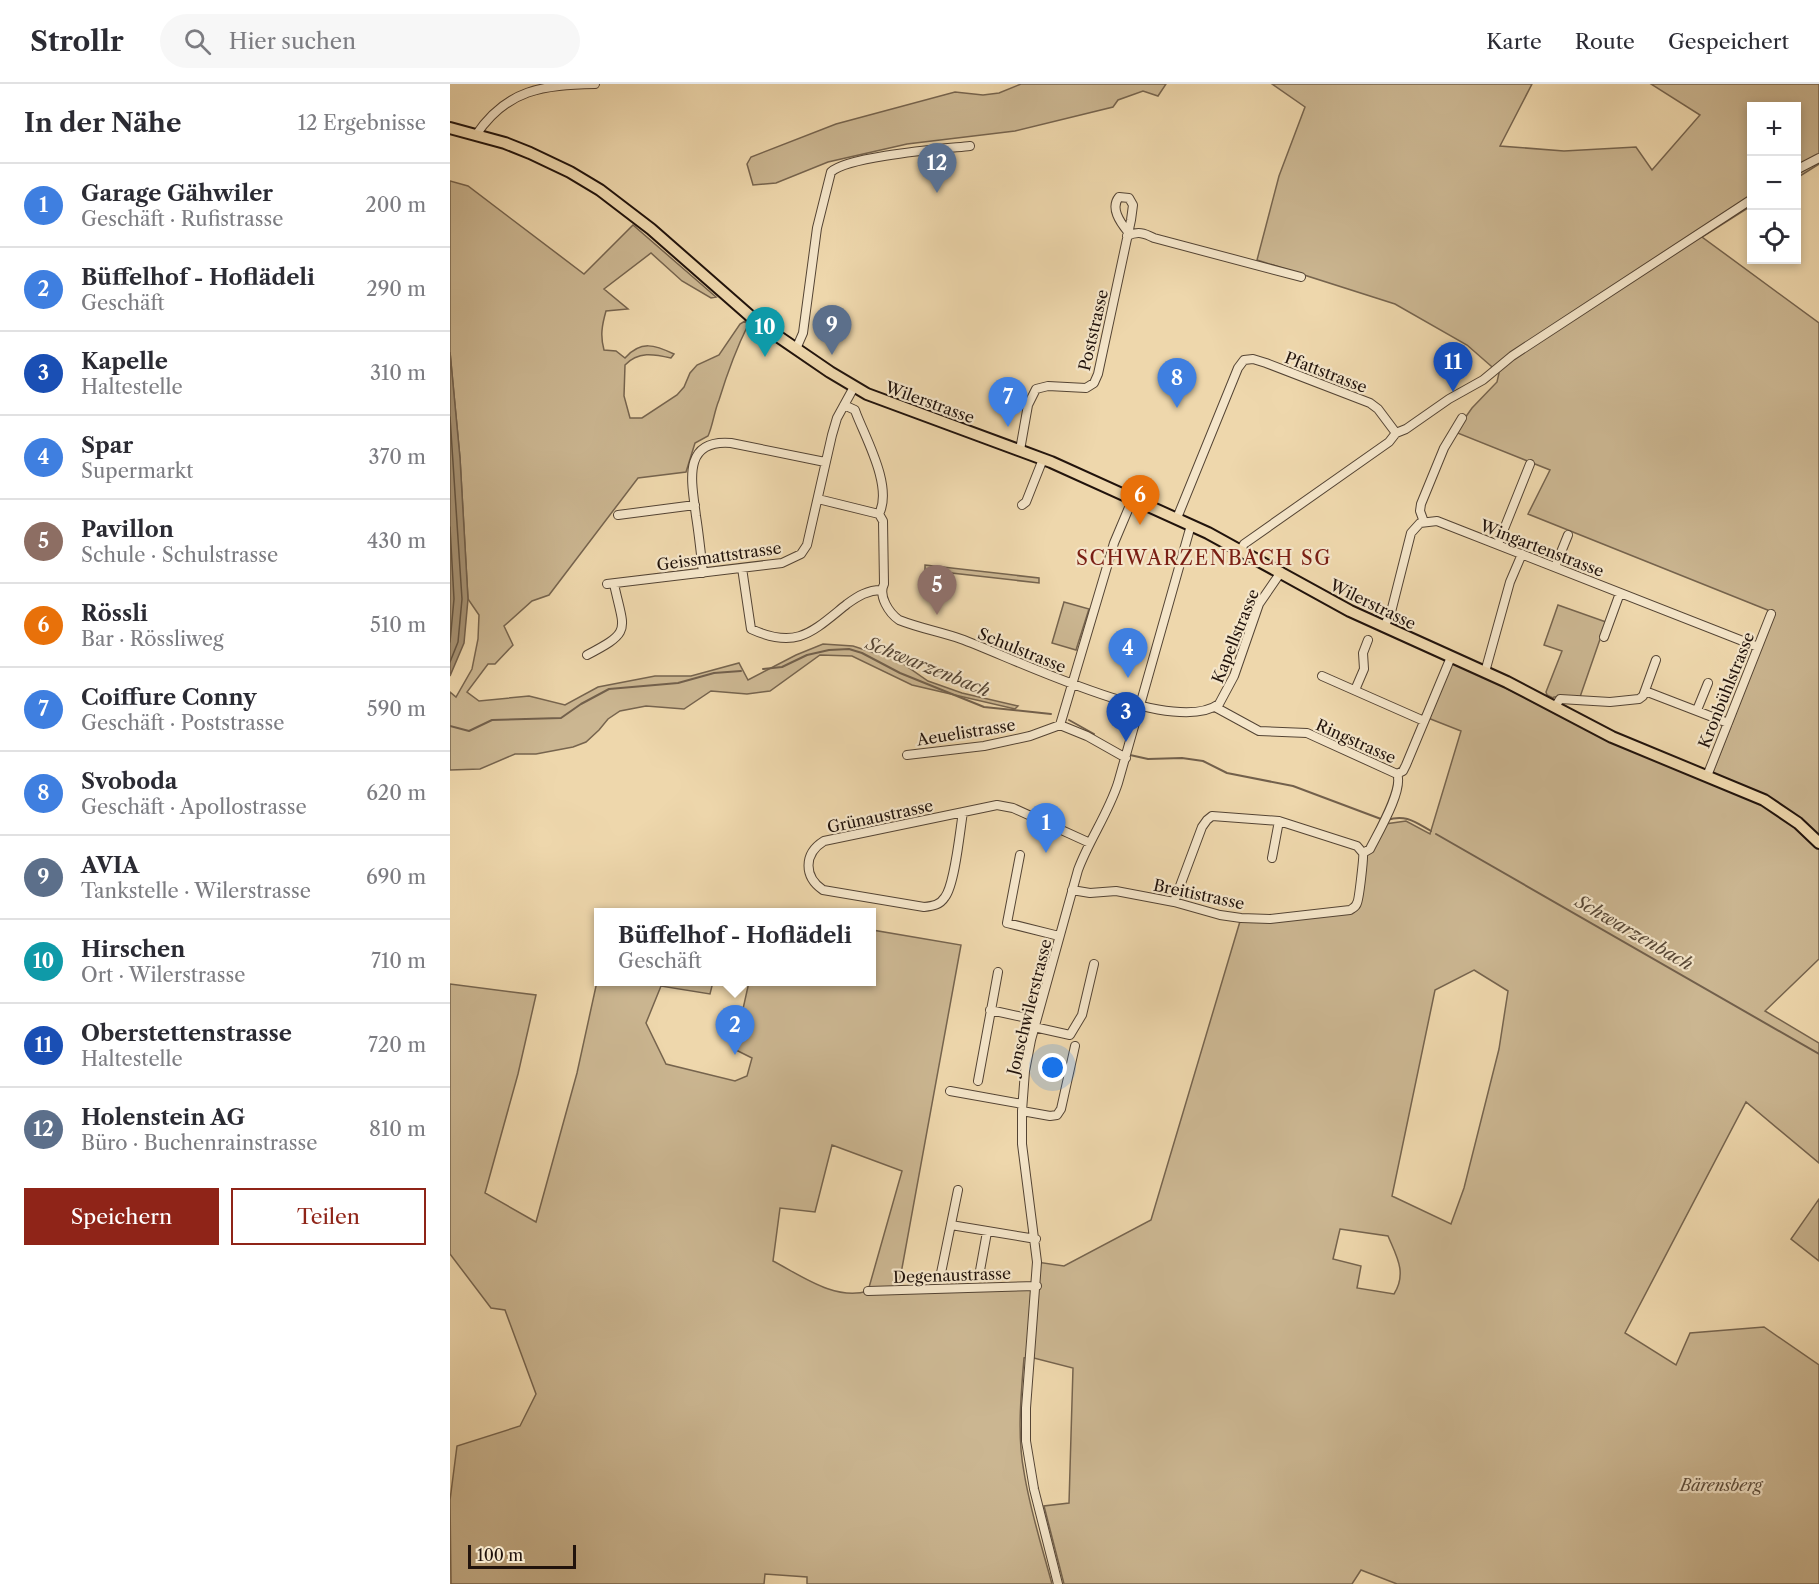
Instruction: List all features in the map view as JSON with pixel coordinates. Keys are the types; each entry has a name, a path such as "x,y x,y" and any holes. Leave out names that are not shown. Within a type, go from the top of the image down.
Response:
{"main road":[{"name":"Wilerstrasse","path":"450,129 505,143 540,157 600,190 651,229 744,312 854,387 1043,459 1177,518 1241,550 1350,611 1485,672 1636,748 1748,793 1774,806 1798,823 1819,843"}],"street":[{"path":"476,135 496,111 510,100 528,91 546,86 595,84"},
{"path":"796,349 803,333 817,228 831,172 845,164 881,157 970,146"},
{"path":"1801,168 1819,158"},
{"path":"1241,550 1244,544 1389,442 1396,433 1483,380 1512,356 1747,202"},
{"name":"Poststrasse","path":"1020,450 1028,405 1036,390 1048,386 1086,388 1096,379 1128,234 1143,232 1154,238 1301,277"},
{"name":"Pfattstrasse","path":"1177,518 1238,368 1245,360 1252,359 1365,401 1378,409 1396,433"},
{"name":"Geissmattstrasse","path":"587,656 612,642 622,630 611,584 782,563 801,554 809,538 831,435 854,387"},
{"path":"844,405 855,410 878,468 883,485 882,508 879,514"},
{"path":"1384,627 1391,612 1410,536 1416,526 1424,522 1420,507 1428,485 1444,448 1462,418"},
{"path":"703,573 692,480 698,453 712,444 733,443 825,462"},
{"path":"1022,505 1026,502 1043,459"},
{"path":"1498,544 1530,464"},
{"path":"1126,758 1088,736 1060,725 1114,543 1132,498"},
{"path":"742,568 751,629 763,635 783,639 807,634 853,599 873,590 881,590 884,584 883,521 879,514 818,499"},
{"path":"618,515 695,505"},
{"name":"Wingartenstrasse","path":"1424,522 1437,521 1758,647"},
{"name":"Jonschwilerstrasse","path":"1058,1584 1036,1498 1026,1441 1028,1376 1037,1286 1036,1239 1022,1144 1026,1064 1072,890 1083,855 1108,810 1126,758 1191,525"},
{"path":"1555,567 1568,535"},
{"path":"1485,672 1510,582 1522,554"},
{"name":"Kapellstrasse","path":"1141,705 1186,713 1215,707 1234,676 1259,604 1281,572"},
{"name":"Schulstrasse","path":"881,590 886,606 899,620 962,639 1071,684 1141,705"},
{"path":"1604,637 1620,593"},
{"name":"Kronbühlstrasse","path":"1707,776 1771,614"},
{"path":"1355,690 1364,669 1363,653 1368,640"},
{"name":"Ringstrasse","path":"1215,707 1259,730 1307,733 1397,774 1406,765 1451,657"},
{"path":"1555,707 1560,699 1610,702 1639,699 1645,691 1656,660"},
{"path":"1322,675 1424,721"},
{"path":"1697,710 1708,683"},
{"path":"1645,691 1728,723"},
{"name":"Aeuelistrasse","path":"907,755 984,746 1030,736 1060,725"},
{"name":"Breitistrasse","path":"1072,890 1090,893 1116,891 1241,918 1270,919 1346,912 1353,908 1358,900 1363,853 1370,849 1382,824 1398,785 1397,774"},
{"name":"Grünaustrasse","path":"963,812 950,888 942,901 934,906 924,907 823,890 815,884 811,877 809,865 811,854 818,844 824,841 963,812 997,805 1005,806 1090,843"},
{"path":"1174,902 1204,823 1209,817 1223,815 1279,821 1357,846 1363,853"},
{"path":"1272,858 1279,821"},
{"path":"1020,855 1007,923 1059,936"},
{"path":"990,1010 1070,1035 1082,1016 1094,964"},
{"path":"978,1081 998,972"},
{"path":"950,1092 1050,1116 1057,1115 1061,1109 1075,1046"},
{"path":"941,1273 958,1190"},
{"path":"951,1225 1036,1239"},
{"path":"979,1276 987,1232"},
{"name":"Degenaustrasse","path":"868,1291 1037,1286"}],"green space":[{"path":"1021,84 1166,84 1158,96 1143,91 1118,100 1113,107 1015,131 907,144 828,162 776,183 753,185 747,164 751,157 836,124 955,92 983,95 999,93"},
{"name":"Bärensberg","path":"1272,84 1532,84 1500,146 1564,151 1636,147 1652,170 1700,115 1651,84 1819,84 1819,164 1801,175 1801,102 1747,102 1747,209 1702,237 1819,323 1819,959 1765,1011 1819,1043 1819,1163 1746,1102 1625,1333 1676,1365 1690,1333 1764,1327 1819,1365 1819,1584 1397,1584 1361,1570 1352,1584 1064,1584 1044,1506 1069,1503 1073,1368 1030,1357 1024,1358 1020,1415 1022,1458 1033,1514 1052,1584 807,1584 807,1577 765,1574 764,1584 451,1584 450,1500 457,1446 520,1426 536,1394 505,1310 491,1308 450,1254 450,984 536,995 518,1074 485,1193 536,1222 577,1073 596,986 661,986 646,1023 666,1064 735,1081 747,1076 752,1058 734,1049 748,986 876,986 876,931 961,945 898,1290 1036,1286 1037,1262 1064,1266 1151,1220 1241,918 1353,908 1360,875 1368,853 1385,824 1406,821 1430,834 1461,731 1428,718 1450,664 1454,663 1474,672 1623,747 1709,782 1775,613 1528,514 1550,470 1455,432 1472,408 1497,382 1499,373 1467,345 1395,304 1257,260 1279,176 1305,107","holes":["1474,970 1508,991 1499,1049 1464,1188 1451,1224 1392,1196 1435,990","832,1145 902,1171 868,1291 843,1293 831,1290 773,1261 780,1208 815,1212","1340,1229 1388,1236 1395,1251 1400,1272 1400,1279 1394,1294 1357,1288 1361,1266 1333,1259"]},
{"path":"450,181 468,186 584,274 633,225 716,297 711,298 682,281 651,253 604,289 628,309 606,311 602,330 604,350 616,351 625,358 643,346 661,348 674,354 671,358 652,355 635,357 625,365 624,396 630,418 642,418 677,395 697,365 719,355 740,324 745,321 748,325 729,371 708,436 695,443 686,472 638,478 549,595 532,601 504,626 513,645 495,664 488,664 467,692 479,701 529,696 565,705 598,687 655,676 691,676 739,663 748,680 823,644 853,646 899,661 928,681 962,693 1018,706 1015,709 912,685 852,656 820,655 770,691 747,694 711,691 684,709 646,706 620,711 608,719 586,742 573,747 536,754 515,754 480,769 450,770 450,692 456,697 472,669 478,639 479,615 468,599 460,458 450,352"},
{"path":"925,565 1039,578 1039,583 925,570"},
{"path":"1064,602 1089,609 1076,650 1052,643"},
{"path":"1558,605 1606,622 1580,697 1553,698 1546,692 1562,651 1544,645"},
{"path":"661,986 712,986 710,994"},
{"path":"1819,1199 1819,1261 1791,1239"}],"water":[{"path":"450,352 460,458 468,599 464,643 450,676"}],"waterway":[{"name":"Schwarzenbach","path":"763,669 782,667 807,655 829,650 849,649 862,653 900,673 984,707 1051,714"},
{"name":"Schwarzenbach","path":"450,726 469,731 492,720 561,718 609,689 678,683 714,673 741,671"},
{"name":"Schwarzenbach","path":"1069,720 1094,734"},
{"name":"Schwarzenbach","path":"1130,755 1148,759 1182,758 1203,761 1227,773 1293,786 1381,819"},
{"name":"Schwarzenbach","path":"1387,820 1405,818 1431,831"},
{"name":"Schwarzenbach","path":"1436,834 1819,1054"}],"place":[{"name":"Holenstein AG","path":"937,193"},
{"name":"AVIA","path":"832,355"},
{"name":"Hirschen","path":"765,357"},
{"name":"Oberstettenstrasse","path":"1453,392"},
{"name":"Svoboda","path":"1177,408"},
{"name":"Coiffure Conny","path":"1008,427"},
{"name":"Rössli","path":"1140,525"},
{"name":"Pavillon","path":"937,615"},
{"name":"Spar","path":"1128,678"},
{"name":"Kapelle","path":"1126,742"},
{"name":"Garage Gähwiler","path":"1046,853"},
{"name":"Büffelhof - Hoflädeli","path":"735,1055"}],"district":[{"name":"SCHWARZENBACH SG","path":"1204,558"}]}
